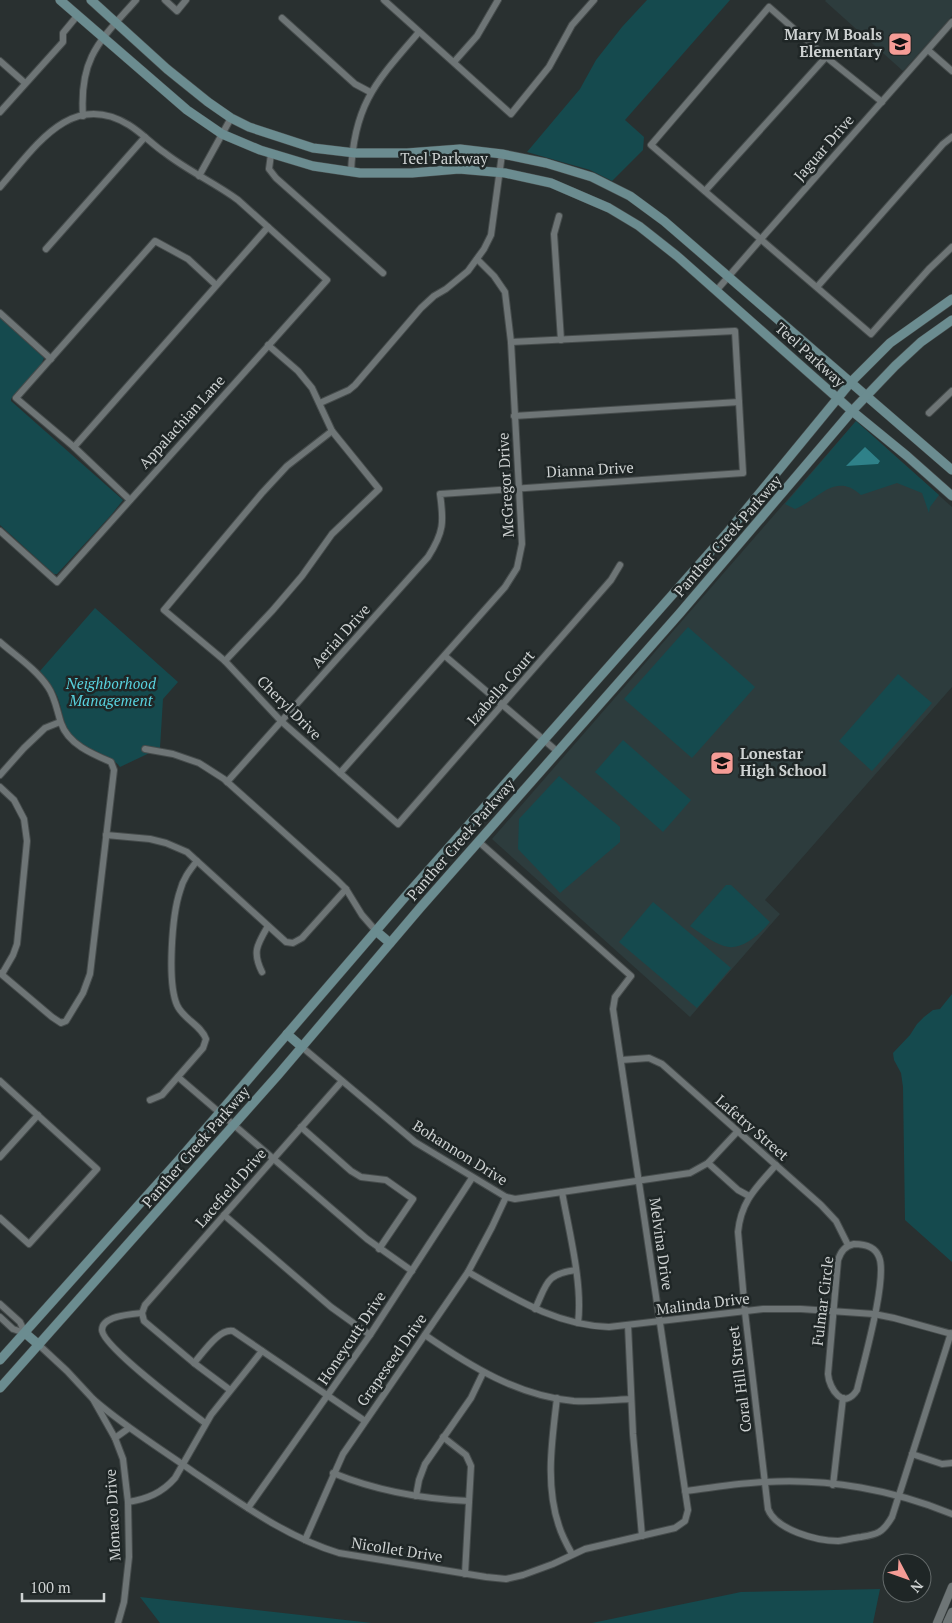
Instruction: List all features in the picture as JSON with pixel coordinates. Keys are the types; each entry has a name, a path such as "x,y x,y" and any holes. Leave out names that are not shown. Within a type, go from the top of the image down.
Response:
{"main road":[{"name":"Teel Parkway","path":"60,0 187,110 222,134 271,154 313,166 351,172 412,172 458,169 500,172 551,183 609,208 639,226 663,244 852,411 950,491"},
{"name":"Teel Parkway","path":"91,0 208,102 231,118 249,127 313,148 352,153 407,153 460,149 502,154 546,163 592,177 630,196 664,221 729,276 952,470"},
{"name":"Panther Creek Parkway","path":"0,1360 220,1112 376,931 667,601 760,493 851,382 890,343 952,299"},
{"name":"Panther Creek Parkway","path":"0,1388 302,1047 390,943 774,505 852,411 921,342 952,320"},
{"path":"760,493 774,505"},
{"path":"667,601 680,613"},
{"path":"376,931 390,943"},
{"path":"287,1034 302,1047"},
{"path":"25,1333 39,1346"}],"street":[{"path":"83,116 82,99 85,71 92,53 102,38 136,0"},
{"path":"165,0 177,11 186,0"},
{"path":"454,62 477,36 498,0"},
{"path":"386,1 511,114 549,67 572,25 594,0"},
{"path":"882,102 826,57 769,7 651,145 872,334 929,269 952,247"},
{"path":"0,112 63,42 63,33 77,16"},
{"path":"282,18 355,84 370,92"},
{"name":"Jaguar Drive","path":"716,291 952,22"},
{"path":"351,172 355,132 370,92 419,32"},
{"path":"928,50 952,71"},
{"path":"705,192 826,57"},
{"path":"0,61 25,83"},
{"path":"0,187 52,130 64,121 83,116 107,115 130,126 181,165 223,189 268,227 74,447"},
{"path":"199,176 231,118"},
{"path":"46,249 145,137"},
{"path":"816,287 943,144 952,137"},
{"path":"271,154 269,169 276,178 383,273"},
{"path":"320,403 349,390 355,385 421,308 468,271 477,259 491,235 502,154"},
{"path":"559,216 554,234 561,340"},
{"name":"Appalachian Lane","path":"0,531 57,582 327,280 268,227"},
{"path":"130,500 74,447 16,398 155,241 188,259 216,285"},
{"name":"McGregor Drive","path":"340,773 505,587 517,568 522,544 511,342 505,292 494,276 477,259"},
{"path":"0,313 51,359"},
{"path":"511,342 735,330 739,402 514,416"},
{"path":"225,661 302,576 332,534 379,489 332,431 312,388 298,371 268,346"},
{"path":"929,413 952,391"},
{"name":"Dianna Drive","path":"440,494 519,487 743,473 739,402"},
{"name":"Cheryl Drive","path":"332,431 287,466 164,610 225,661 281,721 398,824"},
{"name":"Aerial Drive","path":"227,782 428,556 442,530 440,494"},
{"name":"Izabella Court","path":"398,824 611,580 620,565"},
{"path":"0,642 22,666 40,677 50,689 60,722 74,742 92,754 111,762 114,770 90,974 83,993 66,1022 61,1023 52,1017 1,974 13,955 17,944 27,841 24,819 14,800 0,787"},
{"path":"445,656 558,752"},
{"path":"0,775 45,728 60,722"},
{"path":"145,749 173,754 199,763 227,782 346,889 362,915 376,931"},
{"path":"106,835 150,839 166,843 187,852 286,942 293,943 302,938 346,889"},
{"name":"Melvina Drive","path":"478,842 631,976 618,992 614,1002 688,1510 685,1521"},
{"path":"150,1100 162,1095 203,1048 206,1039 204,1034 180,1012 172,992 171,981 179,892 186,875 197,861"},
{"path":"262,972 256,959 259,942 268,926"},
{"name":"Bohannon Drive","path":"302,1047 414,1142 506,1197 515,1198 562,1192 690,1173 708,1163 737,1132"},
{"name":"Lafetry Street","path":"621,1060 649,1058 658,1061 831,1214 848,1245"},
{"path":"178,1077 379,1249 412,1271"},
{"path":"0,1081 97,1169 29,1244 0,1218"},
{"name":"Lacefield Drive","path":"142,1313 145,1305 342,1081"},
{"path":"0,1157 38,1115"},
{"path":"301,1128 351,1171 361,1177 386,1180 413,1199 379,1249"},
{"path":"708,1163 738,1190 749,1196"},
{"name":"Coral Hill Street","path":"776,1165 749,1196 743,1209 738,1232 745,1312 768,1509 770,1516 775,1521 788,1529 816,1538 833,1540 880,1532 888,1524 892,1518 952,1334"},
{"name":"Honeycutt Drive","path":"248,1508 370,1335 472,1178"},
{"path":"562,1192 580,1296 578,1323"},
{"name":"Grapeseed Drive","path":"306,1540 333,1473 350,1442 468,1272 506,1197"},
{"path":"224,1215 331,1307 370,1335"},
{"name":"Fulmar Circle","path":"848,1245 866,1245 872,1248 879,1256 882,1276 857,1390 851,1397 843,1398 834,1392 829,1382 828,1374 838,1260 848,1245"},
{"path":"535,1309 548,1281 554,1275 576,1270"},
{"name":"Malinda Drive","path":"468,1272 535,1309 578,1323 610,1328 780,1308 874,1314 952,1334"},
{"path":"0,1304 20,1322 25,1333"},
{"path":"205,1423 160,1388 118,1351 103,1334 106,1322 122,1316 142,1313 144,1321 230,1390"},
{"path":"0,1317 13,1329 25,1333"},
{"path":"628,1325 631,1399 642,1536"},
{"path":"194,1363 221,1333 228,1330 237,1333 365,1421"},
{"path":"425,1335 483,1373 517,1387 557,1398 588,1402 631,1399"},
{"name":"Monaco Drive","path":"39,1346 67,1371 93,1400 115,1438 122,1459 128,1502 129,1557 124,1602 118,1623"},
{"path":"128,1502 151,1497 164,1489 175,1478 205,1423 262,1351"},
{"path":"416,1496 421,1472 474,1392 483,1373"},
{"path":"557,1398 550,1466 552,1492 558,1525 572,1554"},
{"path":"833,1485 843,1398"},
{"name":"Nicollet Drive","path":"93,1400 129,1428 248,1508 322,1548 339,1553 465,1574 496,1578 514,1577 538,1570 572,1554 598,1546 676,1528 685,1521"},
{"path":"115,1438 129,1428"},
{"path":"443,1437 462,1451 469,1460 471,1474 465,1574"},
{"path":"912,1454 942,1464 952,1463"},
{"path":"333,1473 366,1486 416,1496 469,1501"},
{"path":"685,1491 765,1482 793,1481 875,1490 952,1514"},
{"path":"937,1623 952,1587"},
{"path":"947,1623 952,1612"}],"shaded area":[{"name":"Mary M Boals Elementary","path":"826,0 952,0 952,16 903,71"},
{"name":"Lonestar High School","path":"856,421 952,507 952,687 765,900 780,914 690,1017 492,839"},
{"path":"865,447 880,461 878,464 846,466"}],"green space":[{"path":"647,0 730,0 625,120 644,137 643,150 612,181 590,170 527,152 580,89 596,60 622,27"},
{"path":"0,318 44,358 41,365 11,401 123,500 57,574 54,574 0,525"},
{"path":"856,421 939,495 930,507 929,513 922,493 897,483 861,495 852,488 835,487 795,509 785,504"},
{"name":"Neighborhood Management","path":"95,608 178,682 163,699 160,748 120,767 116,762 83,744 71,734 65,722 56,693 40,671"},
{"path":"688,627 755,687 692,758 624,699"},
{"path":"898,674 932,703 872,771 839,741"},
{"path":"623,740 691,800 663,832 595,772"},
{"path":"559,776 620,827 620,842 560,893 518,849 519,819"},
{"path":"726,885 731,885 770,922 756,936 744,944 730,947 706,937 690,926"},
{"path":"653,902 731,968 697,1008 619,942"},
{"path":"952,994 952,1262 905,1220 903,1087 901,1073 894,1060 893,1053 924,1017 933,1010 940,1009"},
{"path":"880,1589 873,1623 592,1623 741,1592"},
{"path":"140,1597 372,1623 160,1623"}],"place":[{"name":"Mary M Boals Elementary","path":"900,44"},
{"name":"Lonestar High School","path":"722,763"}]}
